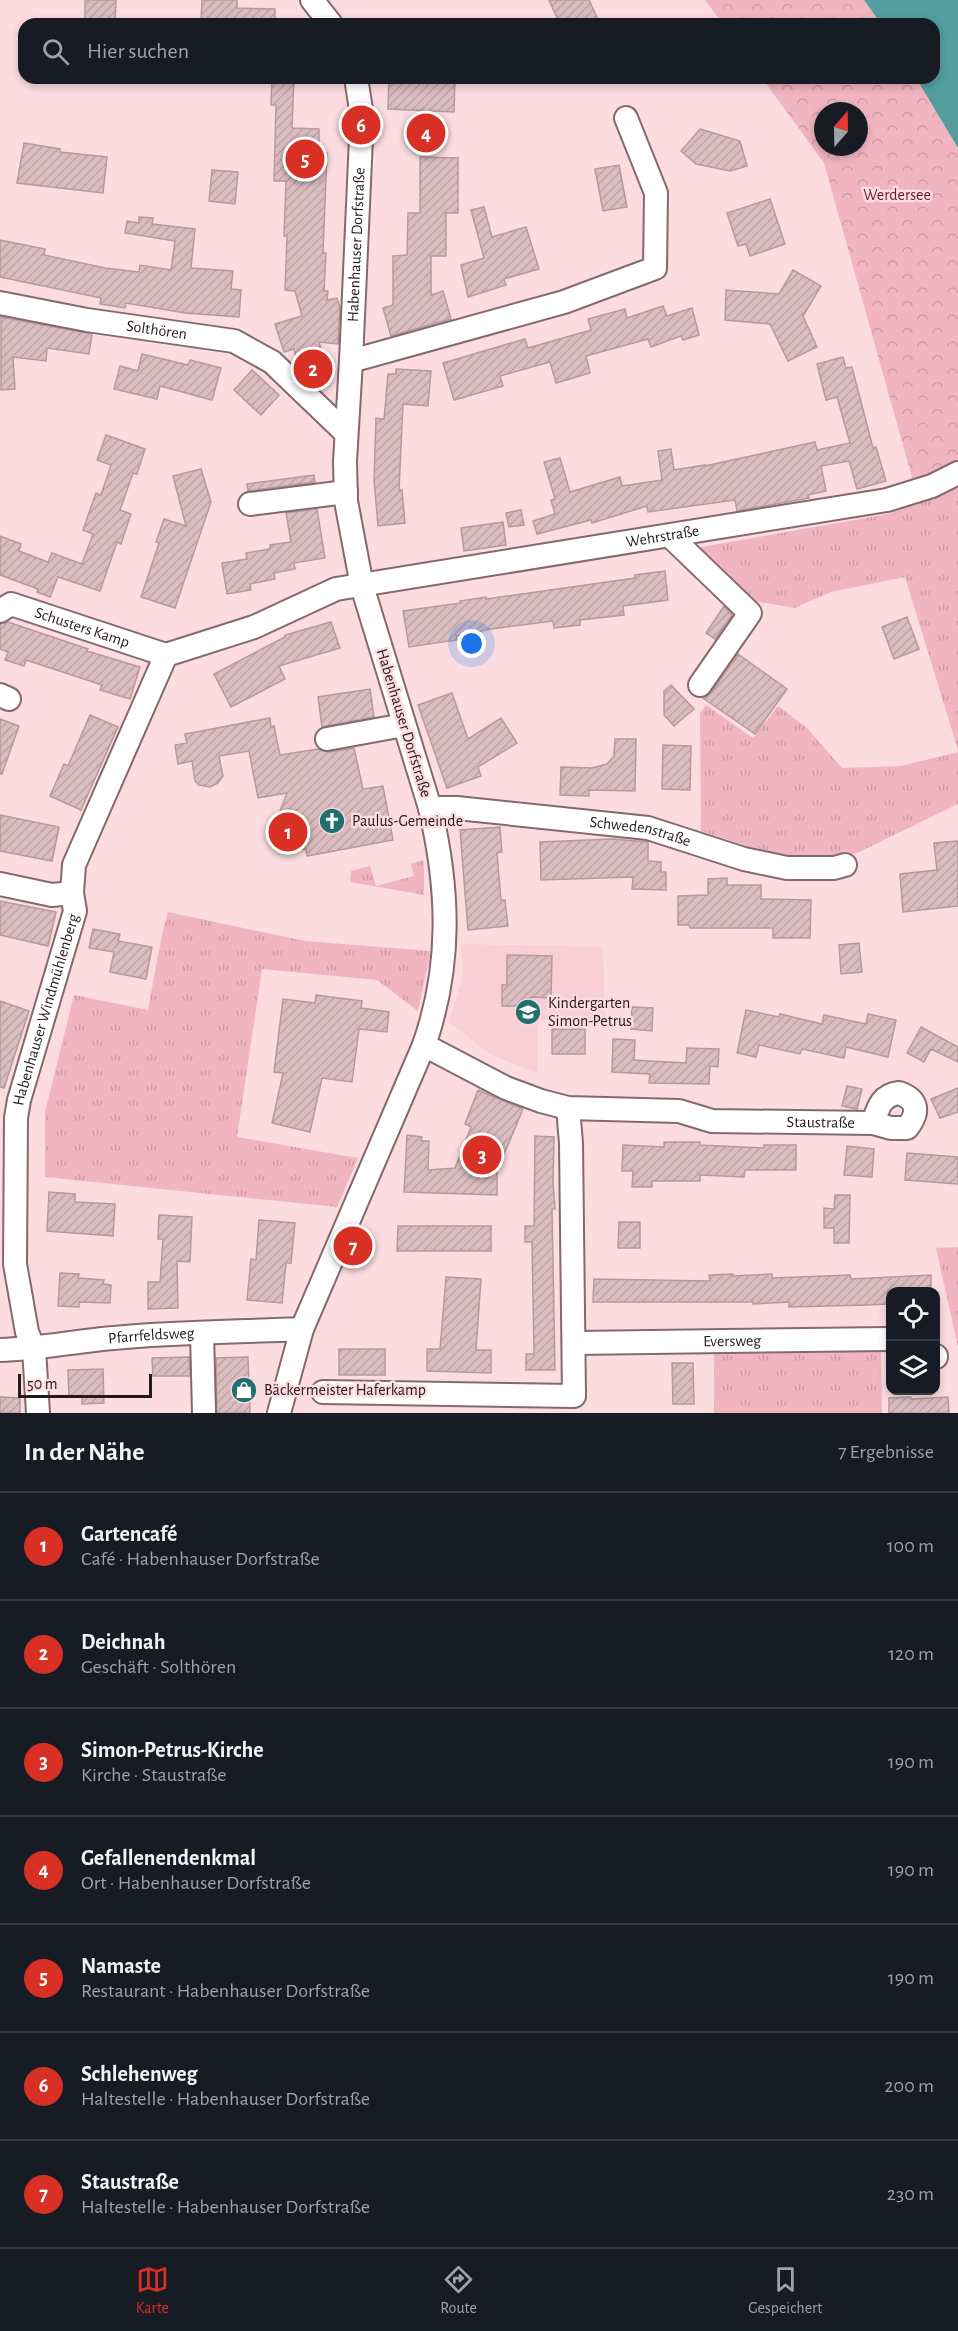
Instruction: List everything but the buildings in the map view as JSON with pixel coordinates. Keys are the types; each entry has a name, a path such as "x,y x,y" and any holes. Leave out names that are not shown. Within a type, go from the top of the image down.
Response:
{"street":[{"path":"312,0 326,18"},
{"name":"Habenhauser Dorfstraße","path":"279,1413 302,1329 424,1045 441,987 445,930 441,869 430,808 362,586 352,542 346,492 346,434 362,116 357,84"},
{"path":"351,361 564,302 656,268 656,193 626,118"},
{"name":"Solthören","path":"0,303 87,320 234,341 272,362 346,434"},
{"path":"298,389 329,393 350,386"},
{"name":"Wehrstraße","path":"362,586 886,500 932,486 958,473"},
{"path":"250,504 346,492"},
{"path":"670,536 750,613 700,685"},
{"path":"166,655 254,627 336,589 362,586"},
{"name":"Schusters Kamp","path":"0,611 11,604 166,655"},
{"name":"Habenhauser Windmühlenberg","path":"38,1413 34,1349 27,1332 15,1264 8,1117 19,1100 75,911 72,893 74,865 166,655"},
{"path":"327,739 404,725"},
{"name":"Schwedenstraße","path":"430,808 457,808 648,828 744,859 787,868 834,868 845,865"},
{"path":"0,884 52,895 72,893"},
{"name":"Staustraße","path":"424,1045 506,1088 568,1108 679,1111 712,1120 873,1123"},
{"path":"323,1392 574,1396 571,1143 568,1108"},
{"name":"Pfarrfeldsweg","path":"0,1350 34,1349 66,1342 116,1337 302,1329"},
{"path":"202,1334 204,1413"},
{"name":"Eversweg","path":"573,1343 886,1339"}],"shaded area":[{"name":"Kindergarten Simon-Petrus","path":"460,944 603,947 605,1020 538,1020 538,1073 491,1055 449,1022 461,983 463,965"}],"green space":[{"path":"705,0 864,0 877,18 718,18"},
{"name":"Werdersee","path":"766,84 920,84 958,148 958,461 913,481 824,163 819,156 868,156 868,102 814,102 814,149"},
{"path":"958,487 958,750 905,577 831,592 794,608 749,600 696,548 888,514 918,501 943,495"},
{"path":"706,705 753,738 778,706 806,727 842,768 901,766 958,752 958,804 855,854 799,856 769,853 701,831 700,713"},
{"path":"424,860 424,895 350,882 351,871 370,866 376,886 414,876 411,864"},
{"path":"168,912 305,941 431,951 418,1011 377,980 262,969 237,1137 358,1158 337,1207 45,1177 45,1112 74,995 148,1010"},
{"path":"958,1247 958,1347 936,1248"},
{"path":"714,1351 881,1352 882,1413 714,1413"}],"water":[{"name":"Werdersee","path":"864,0 958,0 958,148 920,84 940,84 940,18 877,18"}],"place":[{"name":"Schlehenweg","path":"361,125"},
{"name":"Gefallenendenkmal","path":"426,133"},
{"name":"Namaste","path":"305,159"},
{"name":"Deichnah","path":"313,369"},
{"name":"Paulus-Gemeinde","path":"332,821"},
{"name":"Gartencafé","path":"288,832"},
{"name":"Kindergarten Simon-Petrus","path":"528,1012"},
{"name":"Simon-Petrus-Kirche","path":"482,1155"},
{"name":"Staustraße","path":"353,1246"},
{"name":"Bäckermeister Haferkamp","path":"244,1390"}]}
